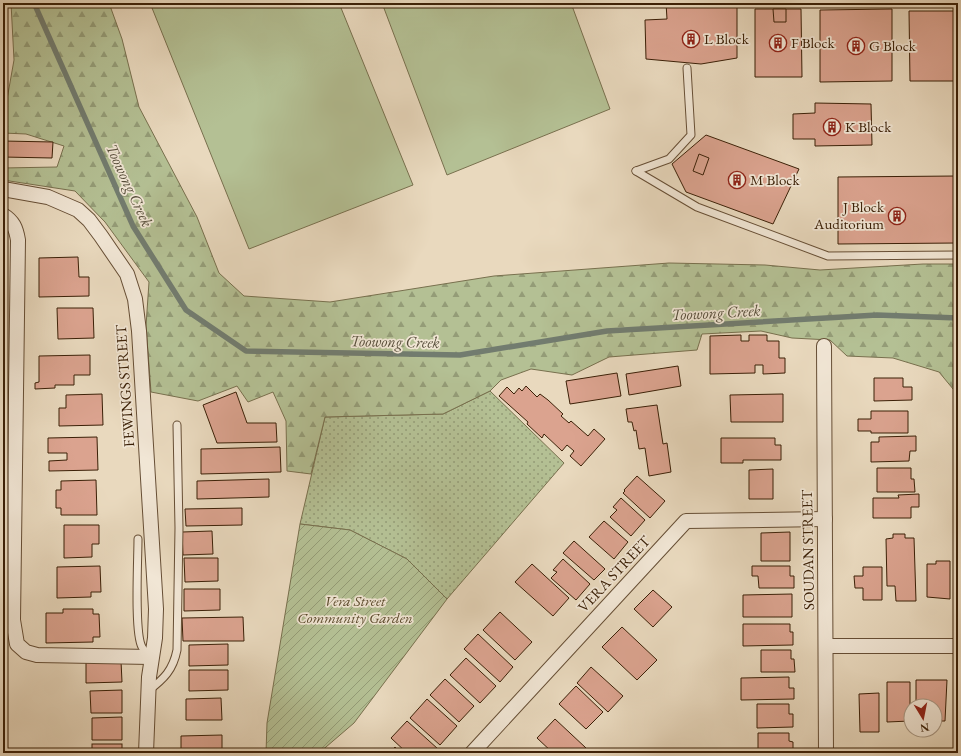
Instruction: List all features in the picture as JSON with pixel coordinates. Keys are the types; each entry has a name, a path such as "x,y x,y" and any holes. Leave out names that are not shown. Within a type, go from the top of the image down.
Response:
{"street":[{"name":"FEWINGS STREET","path":"3,189 48,197 78,210 97,231 118,259 127,274 135,305 145,407 156,609 155,638 151,657 148,691 146,753"},
{"path":"3,215 11,220 16,229 18,240 13,612 14,633 17,644 26,652 37,655 151,657"},
{"name":"SOUDAN STREET","path":"824,346 826,753"},
{"name":"VERA STREET","path":"472,753 686,521 825,519"},
{"path":"826,646 958,646"}],"lane":[{"path":"687,68 691,135 668,159 636,171 697,207 828,256 958,255"},
{"path":"148,691 168,675 174,664 177,650 179,536 177,425"},
{"path":"138,539 138,604 140,641 144,650 151,657"}],"green space":[{"path":"11,3 109,3 122,39 139,107 197,217 219,273 244,296 330,302 494,276 669,263 765,265 820,270 923,264 958,264 958,395 939,372 893,358 847,356 830,340 792,338 761,331 702,334 697,350 609,357 572,375 531,369 501,380 490,391 443,414 325,417 311,474 287,471 286,421 273,392 248,402 237,386 198,401 151,392 146,326 149,282 105,222 75,191 3,180 3,168 57,167 64,146 26,134 3,133 3,122 14,60"},
{"path":"150,3 339,3 413,185 249,249"},
{"path":"382,3 571,3 610,109 447,175"},
{"path":"490,391 564,463 447,599 407,559 350,530 300,524 325,417 443,414"},
{"name":"Vera Street Community Garden","path":"300,524 350,530 407,559 447,599 354,723 319,753 266,753 267,723"}],"building":[{"name":"L Block","path":"666,3 737,3 737,58 701,64 646,59 645,20 667,19"},
{"name":"F Block","path":"755,9 801,9 802,77 755,77"},
{"path":"773,9 786,9 786,22 774,22"},
{"name":"G Block","path":"892,9 892,81 820,82 820,10"},
{"path":"909,11 958,11 958,81 910,81"},
{"name":"K Block","path":"815,103 871,104 872,145 815,146 815,139 793,139 793,114 815,113"},
{"name":"M Block","path":"706,135 799,169 773,224 686,192 672,164"},
{"path":"3,141 53,142 52,158 3,157"},
{"path":"699,154 709,158 703,175 693,171"},
{"name":"J Block Auditorium","path":"956,176 957,243 838,244 838,177"},
{"path":"78,257 79,277 89,277 89,296 39,297 39,258"},
{"path":"57,308 93,308 94,338 58,339"},
{"path":"741,335 741,341 749,341 749,335 767,335 767,341 779,341 779,358 785,358 785,373 763,374 763,365 755,365 755,373 710,374 710,336"},
{"path":"90,355 90,375 74,375 74,385 55,385 55,388 35,389 35,383 39,382 39,356"},
{"path":"678,366 681,386 629,395 626,374"},
{"path":"617,373 621,396 570,404 566,381"},
{"path":"874,378 903,378 903,387 912,387 912,400 874,401"},
{"path":"526,386 537,397 540,394 548,400 563,414 561,416 569,423 571,421 588,436 594,429 605,439 581,466 570,456 574,451 567,445 562,451 544,434 542,438 527,424 528,422 499,396 507,387 514,394 519,388 522,391"},
{"path":"236,392 247,423 276,423 277,442 217,443 203,405"},
{"path":"102,394 103,425 59,426 59,408 66,408 66,395"},
{"path":"783,394 783,422 731,422 730,395"},
{"path":"657,405 663,444 667,443 671,472 649,476 645,448 639,449 636,430 634,431 632,422 628,422 626,409"},
{"path":"871,411 908,411 908,433 871,433 871,431 858,431 858,419 871,419"},
{"path":"916,436 916,451 910,451 909,461 871,462 871,442 879,442 879,437"},
{"path":"97,437 98,470 49,471 49,461 67,460 67,453 48,453 48,438"},
{"path":"721,438 775,438 775,445 781,445 781,460 743,460 743,463 721,463"},
{"path":"280,447 281,472 201,474 201,449"},
{"path":"877,468 911,468 911,479 914,479 915,492 877,492"},
{"path":"773,469 773,499 749,499 749,470"},
{"path":"637,476 665,501 650,518 623,493"},
{"path":"269,479 269,497 197,499 197,481"},
{"path":"96,480 97,515 61,515 61,508 56,508 56,490 61,490 61,481"},
{"path":"919,494 919,507 911,507 911,518 873,518 873,498 899,498 898,495"},
{"path":"621,498 645,520 631,536 610,517 617,510 613,507"},
{"path":"242,508 242,525 186,526 185,509"},
{"path":"604,521 628,542 614,559 589,537"},
{"path":"64,525 99,525 99,544 92,544 92,557 64,558"},
{"path":"212,531 213,554 183,555 182,532"},
{"path":"790,532 790,561 761,561 761,533"},
{"path":"893,534 905,534 905,538 914,538 916,601 896,601 895,586 887,586 886,539 893,538"},
{"path":"574,541 605,569 594,580 563,553"},
{"path":"184,558 218,558 218,581 185,582"},
{"path":"563,559 590,584 576,600 551,578 557,572 553,570"},
{"path":"936,561 950,561 950,599 927,597 927,564 936,564"},
{"path":"532,564 569,598 553,616 515,582"},
{"path":"100,566 101,592 91,592 91,597 57,598 57,567"},
{"path":"752,566 790,566 790,576 794,576 794,588 759,588 758,576 752,576"},
{"path":"863,567 882,567 882,600 863,600 863,588 855,588 854,576 863,576"},
{"path":"184,589 220,589 220,610 184,611"},
{"path":"653,590 672,607 653,627 634,609"},
{"path":"792,594 792,617 743,617 743,595"},
{"path":"63,609 93,609 93,614 99,614 100,637 93,637 93,642 46,643 46,613 63,613"},
{"path":"500,612 532,642 515,660 483,630"},
{"path":"243,617 244,641 183,641 182,618"},
{"path":"743,624 790,624 790,632 793,632 793,645 743,646"},
{"path":"622,627 657,660 637,680 602,647"},
{"path":"478,634 513,667 500,682 464,649"},
{"path":"228,644 228,665 189,666 189,645"},
{"path":"761,650 791,650 791,659 794,659 795,672 761,672"},
{"path":"466,658 496,686 480,703 450,675"},
{"path":"121,661 122,682 86,683 86,662"},
{"path":"591,667 623,696 608,712 577,683"},
{"path":"189,670 228,670 228,690 189,691"},
{"path":"789,677 789,688 794,688 794,699 741,700 741,678"},
{"path":"445,679 474,706 459,722 430,695"},
{"path":"916,680 947,680 945,721 943,721 943,698 916,698"},
{"path":"887,682 910,682 910,698 903,698 903,721 887,722"},
{"path":"576,686 603,712 586,729 559,704"},
{"path":"122,690 122,713 91,713 90,691"},
{"path":"879,693 879,732 860,732 859,694"},
{"path":"221,698 222,720 186,720 186,699"},
{"path":"427,699 457,726 440,745 410,718"},
{"path":"757,704 789,704 789,714 793,714 793,727 757,728"},
{"path":"122,717 122,740 92,740 92,718"},
{"path":"555,719 586,748 582,753 553,753 537,738"},
{"path":"407,721 438,749 434,753 407,753 391,738"},
{"path":"758,733 789,733 789,741 793,742 793,753 758,753"},
{"path":"222,735 222,753 181,753 181,736"},
{"path":"92,744 122,744 122,753 92,753"},
{"path":"395,747 401,753 389,753"}],"waterway":[{"name":"Toowong Creek","path":"34,3 133,226 186,310 246,351 460,355 607,331 877,315 958,318"}],"place":[{"name":"L Block","path":"691,39"},
{"name":"F Block","path":"778,43"},
{"name":"G Block","path":"856,46"},
{"name":"K Block","path":"832,127"},
{"name":"M Block","path":"737,180"},
{"name":"J Block Auditorium","path":"897,216"}]}
